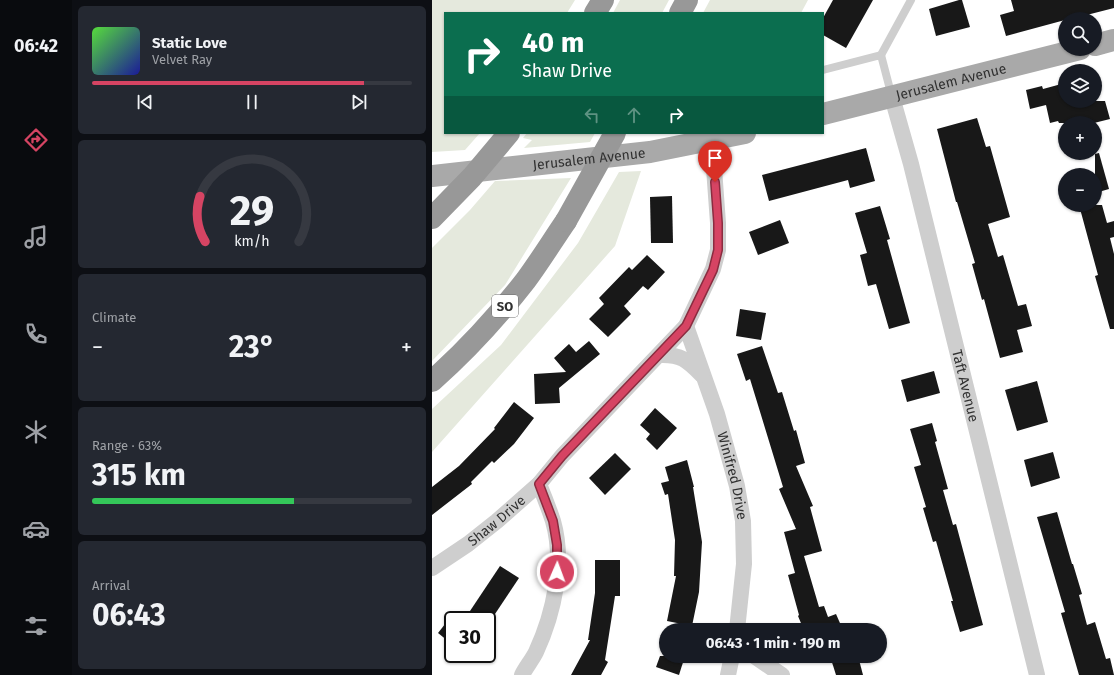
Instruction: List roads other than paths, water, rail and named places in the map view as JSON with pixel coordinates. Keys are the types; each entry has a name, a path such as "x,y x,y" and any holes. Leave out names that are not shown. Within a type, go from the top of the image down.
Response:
{"highway":[{"path":"596,12 603,0"},
{"path":"681,12 687,0"},
{"path":"432,218 477,171 508,134"},
{"name":"SO","path":"432,381 461,354 507,304 527,279 566,221 614,134"}],"main road":[{"name":"Jerusalem Avenue","path":"824,114 1058,55"},
{"name":"Jerusalem Avenue","path":"432,176 650,152 712,141 741,134"}],"street":[{"name":"Taft Avenue","path":"892,97 911,164 1037,675"},
{"name":"Shaw Drive","path":"432,568 492,526 539,484 562,456 686,326 713,270 718,250 718,223 712,141"},
{"name":"Winifred Drive","path":"686,326 717,414 737,486 743,521 744,564 738,623"},
{"path":"659,355 669,354 685,359 704,377"},
{"path":"522,675 535,653 545,630 556,586 557,545 553,521 539,484"},
{"path":"728,675 731,663"},
{"path":"764,663 782,675"}],"lane":[{"path":"892,97 881,54 911,0"},
{"path":"824,70 881,54"}]}
